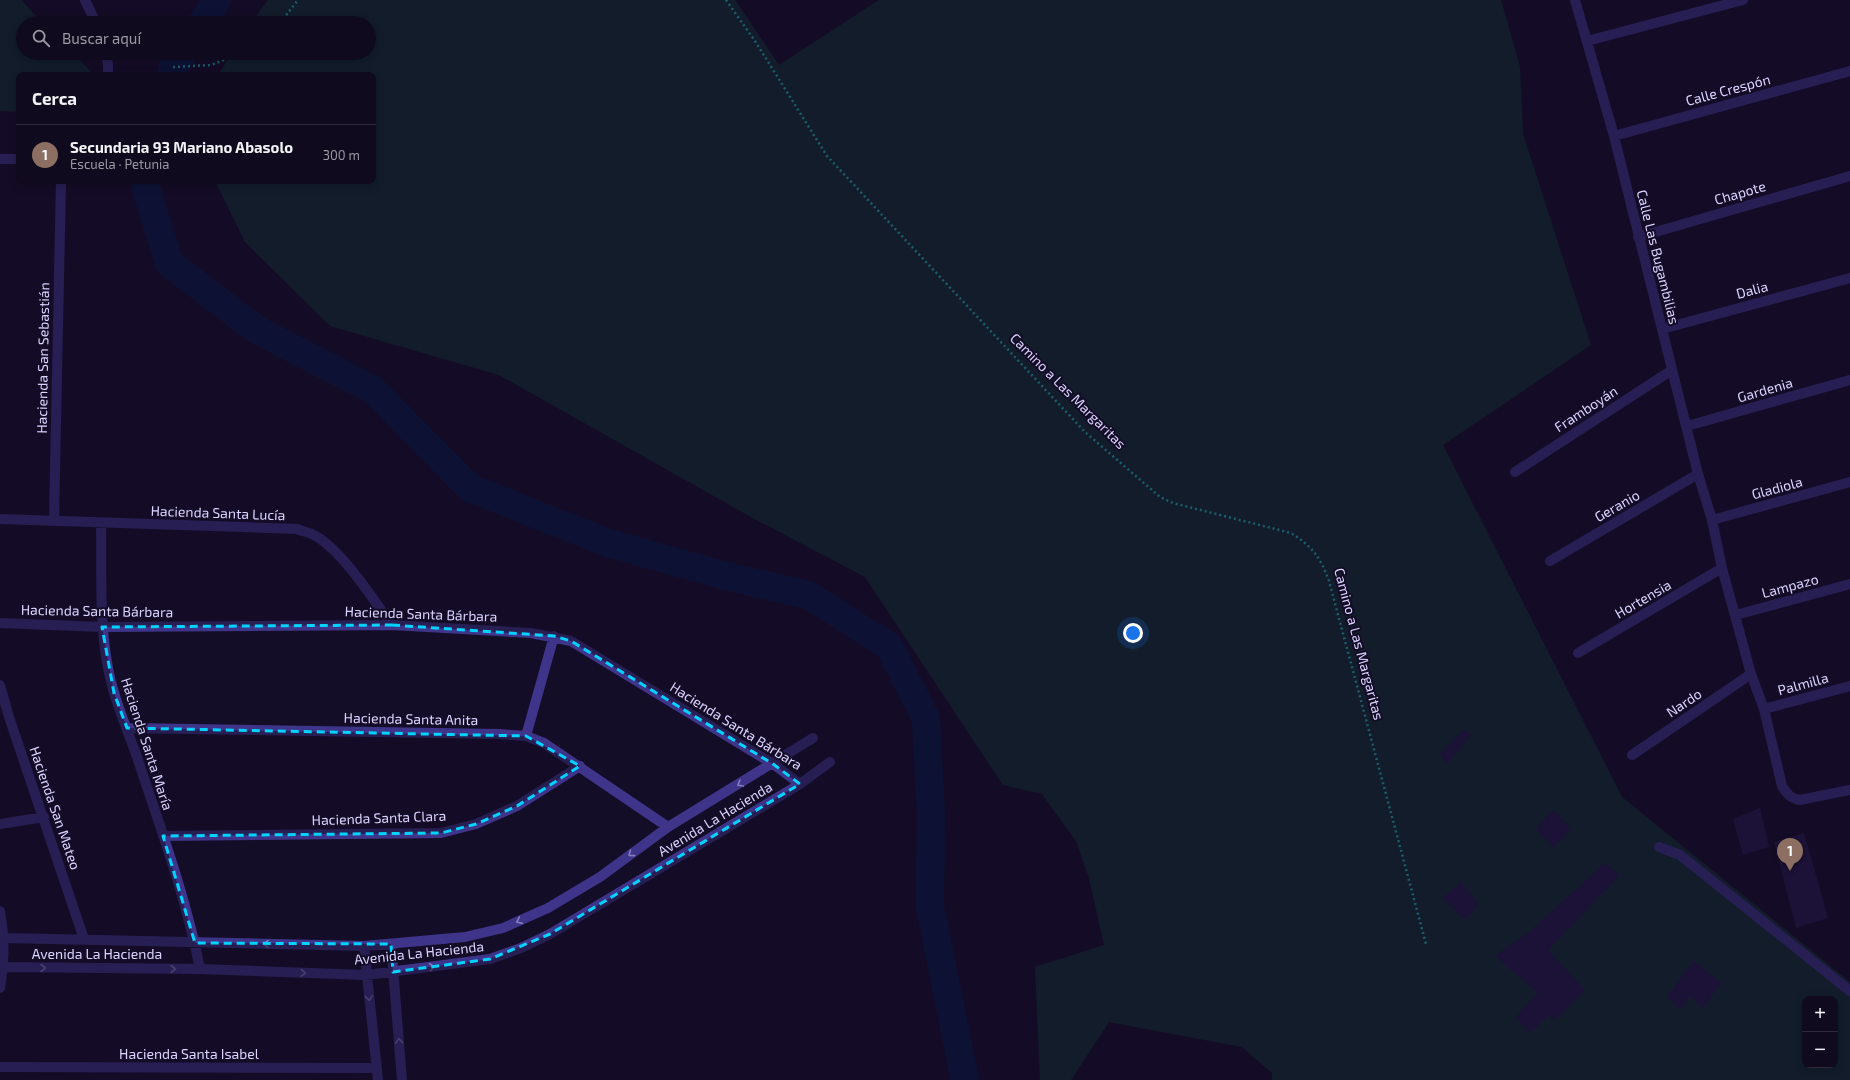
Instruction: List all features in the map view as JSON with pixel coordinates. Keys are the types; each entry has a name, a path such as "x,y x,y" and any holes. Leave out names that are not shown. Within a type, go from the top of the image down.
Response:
{"street":[{"path":"85,0 93,16"},
{"name":"Calle Las Bugambilias","path":"1575,0 1614,136 1698,474 1712,520 1722,568 1751,674 1764,709 1782,786 1788,795 1794,799 1800,800 1850,790"},
{"path":"1588,41 1743,0"},
{"path":"107,60 108,72"},
{"name":"Calle Crespón","path":"1614,136 1850,71"},
{"path":"0,159 16,159"},
{"name":"Chapote","path":"1638,236 1850,176"},
{"name":"Hacienda San Sebastián","path":"54,520 59,196 61,184"},
{"name":"Dalia","path":"1662,329 1850,278"},
{"name":"Framboyán","path":"1515,472 1672,370"},
{"name":"Gardenia","path":"1687,426 1850,380"},
{"name":"Geranio","path":"1550,561 1698,474"},
{"name":"Gladiola","path":"1712,520 1850,482"},
{"name":"Hacienda Santa Lucía","path":"0,519 297,530 311,533 324,541 343,560 392,625"},
{"name":"Hacienda Santa María","path":"101,523 102,627 107,662 114,693 163,836 195,943 200,969"},
{"name":"Hortensia","path":"1578,653 1722,568"},
{"name":"Lampazo","path":"1736,615 1850,584"},
{"name":"Hacienda Santa Bárbara","path":"0,624 102,627 392,625 531,633 554,636 571,641 773,764 800,784"},
{"path":"526,736 554,636"},
{"name":"Nardo","path":"1632,755 1751,674"},
{"name":"Hacienda San Mateo","path":"0,685 4,717 44,817 84,939"},
{"name":"Palmilla","path":"1764,709 1850,686"},
{"name":"Hacienda Santa Anita","path":"127,728 499,734 526,736 544,743 580,766 668,827"},
{"name":"Avenida La Hacienda","path":"5,938 364,946 465,938 503,928 548,908 600,877 668,827 773,764 813,738"},
{"name":"Avenida La Hacienda","path":"4,967 200,969 366,975 490,959 521,948 550,934 800,784 830,762"},
{"name":"Hacienda Santa Clara","path":"163,836 441,833 476,824 517,806 580,766"},
{"path":"0,824 44,817"},
{"path":"1660,847 1680,855 1850,991"},
{"path":"0,911 5,938 4,967 0,988"},
{"path":"391,944 402,1080"},
{"path":"364,946 378,1080"},
{"name":"Hacienda Santa Isabel","path":"0,1068 377,1068"}],"path":[{"path":"285,16 298,0"},
{"name":"Camino a Las Margaritas","path":"726,0 759,47 827,156 1085,432 1160,497 1173,503 1291,533 1306,543 1317,554 1329,581 1426,944"},
{"path":"173,67 211,65 224,60"}],"highlighted area":[{"path":"392,625 554,636 571,641 773,764 800,784 550,934 490,959 393,972 391,944 195,943 163,836 441,833 476,824 517,806 580,766 526,736 127,728 114,693 102,627"}],"green space":[{"path":"0,0 21,0 36,16 16,16 16,60 80,60 91,72 16,72 16,112 0,111"},
{"path":"268,0 735,0 779,65 879,0 1501,0 1520,67 1523,134 1591,345 1443,445 1622,797 1850,982 1850,1080 1272,1080 1272,1073 1242,1047 1109,1022 1071,1080 1040,1080 1035,967 1104,945 1089,878 1076,841 1042,794 1003,785 865,577 751,517 499,375 330,326 245,242 216,184 376,184 376,72 220,72 228,60 376,60 376,16 256,16"}],"building":[{"path":"1464,729 1471,735 1447,764 1440,754"},
{"path":"1760,808 1769,847 1743,855 1733,819"},
{"path":"1553,810 1571,829 1553,848 1536,829"},
{"path":"1804,833 1828,918 1796,928 1774,842"},
{"path":"1605,863 1620,875 1548,950 1585,990 1555,1020 1549,1015 1531,1033 1515,1018 1538,993 1495,956 1528,933"},
{"path":"1461,882 1479,905 1464,920 1443,898"},
{"path":"1694,961 1721,983 1703,1008 1690,996 1680,1010 1667,996"}],"waterway":[{"path":"207,16 217,0"},
{"path":"172,72 173,67 178,60"},
{"path":"145,184 169,263 257,330 373,390 470,488 608,543 726,576 808,595 889,646 926,719 931,815 930,908 965,1080"}],"place":[{"name":"Secundaria 93 Mariano Abasolo","path":"1790,871"}]}
